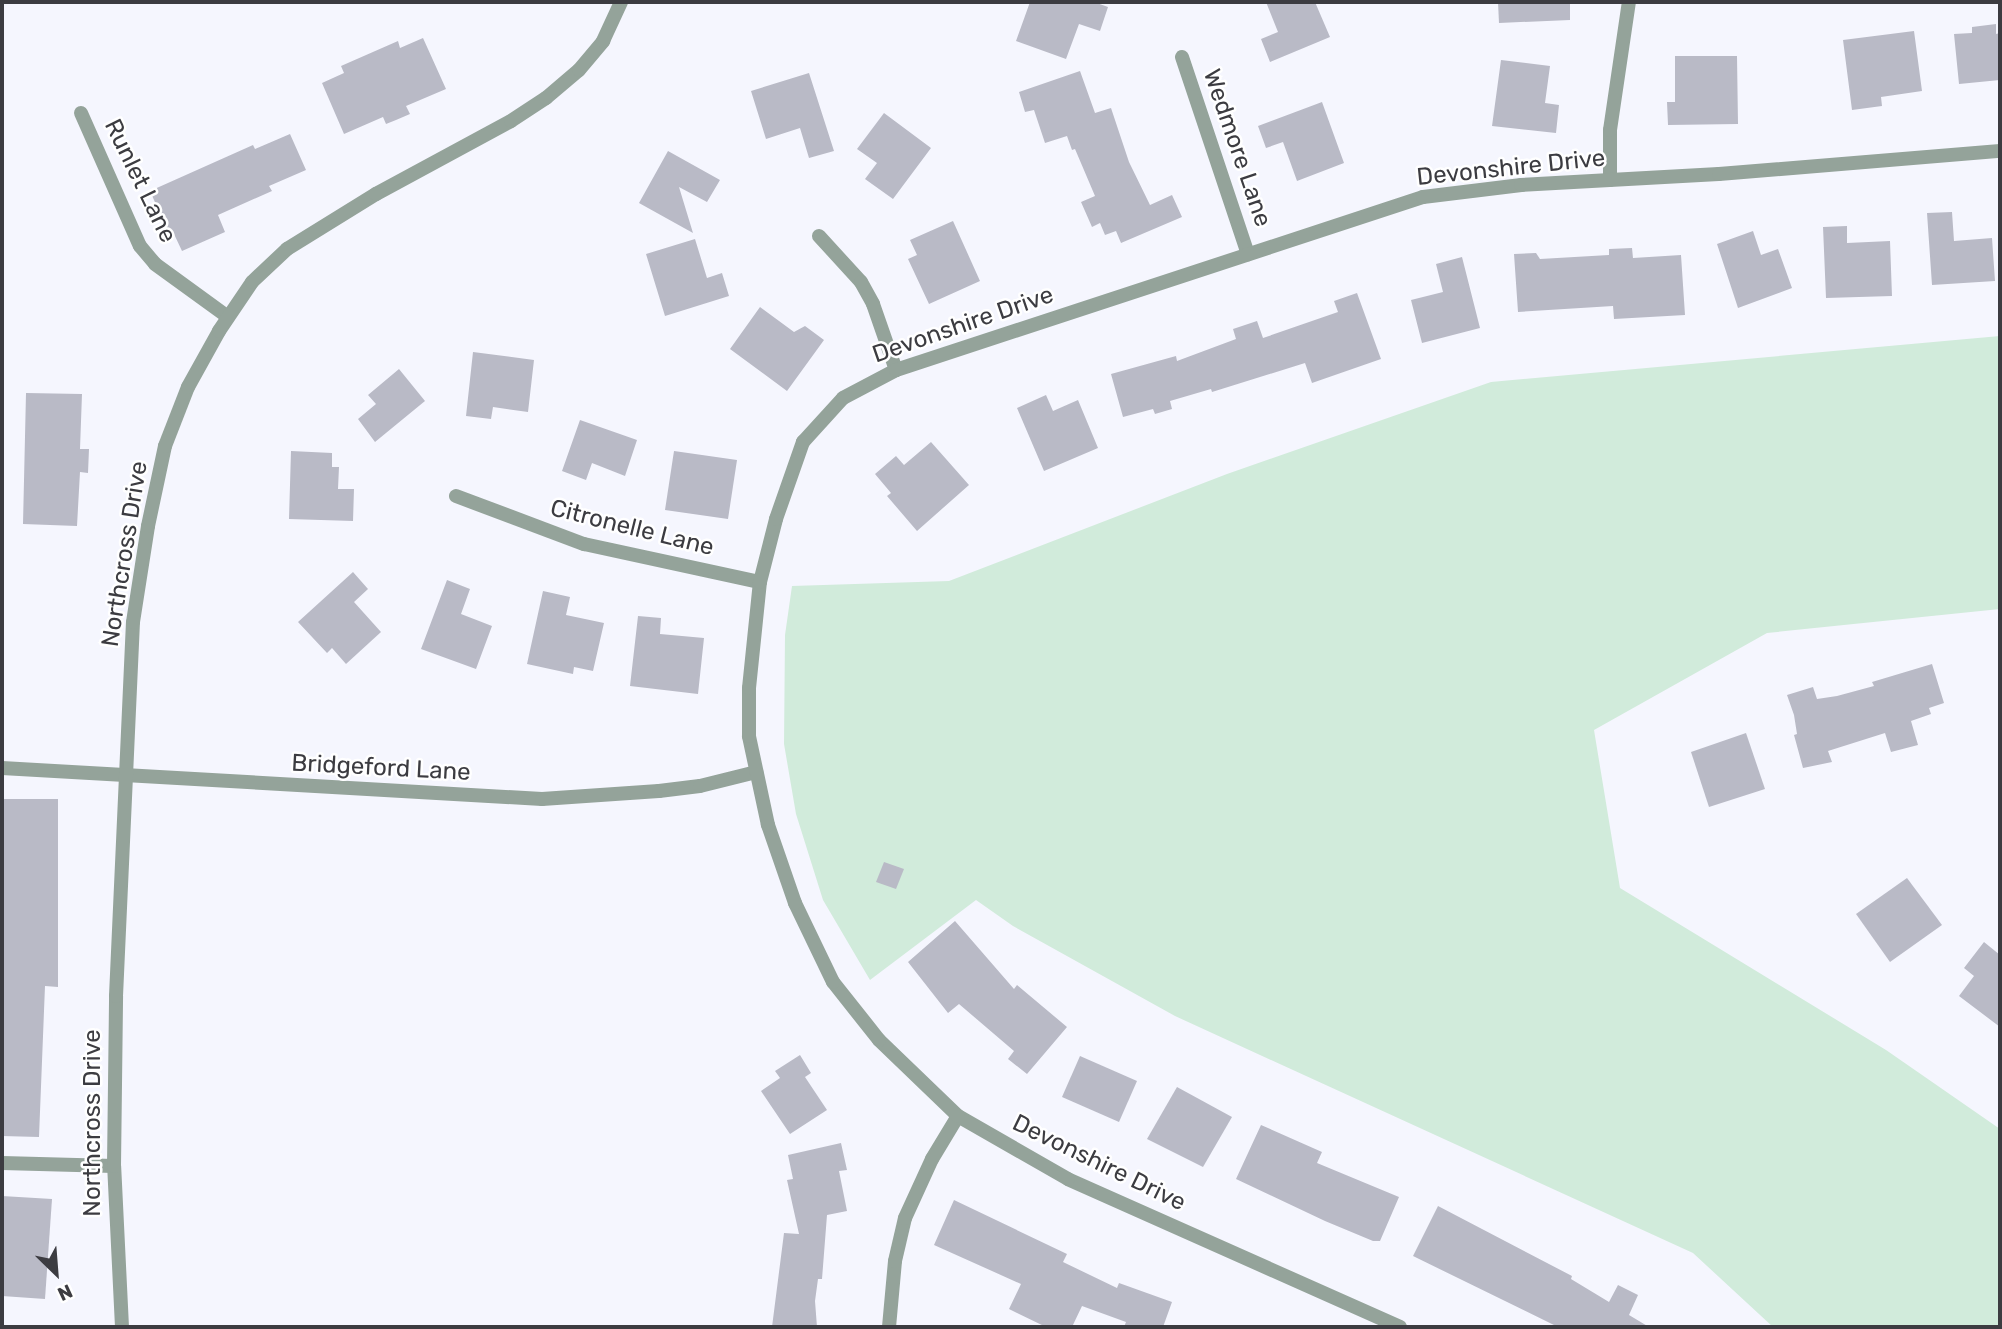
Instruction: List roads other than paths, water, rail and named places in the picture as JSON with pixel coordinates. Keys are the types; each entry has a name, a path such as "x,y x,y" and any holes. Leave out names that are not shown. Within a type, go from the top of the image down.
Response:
{"street":[{"name":"Northcross Drive","path":"122,1327 114,1166 116,996 133,622 148,526 165,446 188,387 228,317 252,282 287,249 376,194 511,121 546,97 579,70 603,41 621,2"},
{"path":"1610,180 1610,130 1629,2"},
{"name":"Wedmore Lane","path":"1182,57 1248,254"},
{"name":"Runlet Lane","path":"81,113 140,246 155,264 228,317"},
{"name":"Devonshire Drive","path":"1400,1327 1068,1179 958,1116 878,1040 833,982 795,902 768,825 749,736 748,688 760,582 776,519 803,442 843,398 896,370 1423,197 1521,185 2000,150"},
{"path":"819,236 861,282 873,304 896,370"},
{"name":"Citronelle Lane","path":"456,496 584,544 760,582"},
{"name":"Bridgeford Lane","path":"2,768 126,773 433,795 542,799 659,792 700,786 756,772"},
{"path":"890,1327 895,1261 905,1218 932,1159 958,1116"},
{"path":"2,1163 114,1166"}]}
